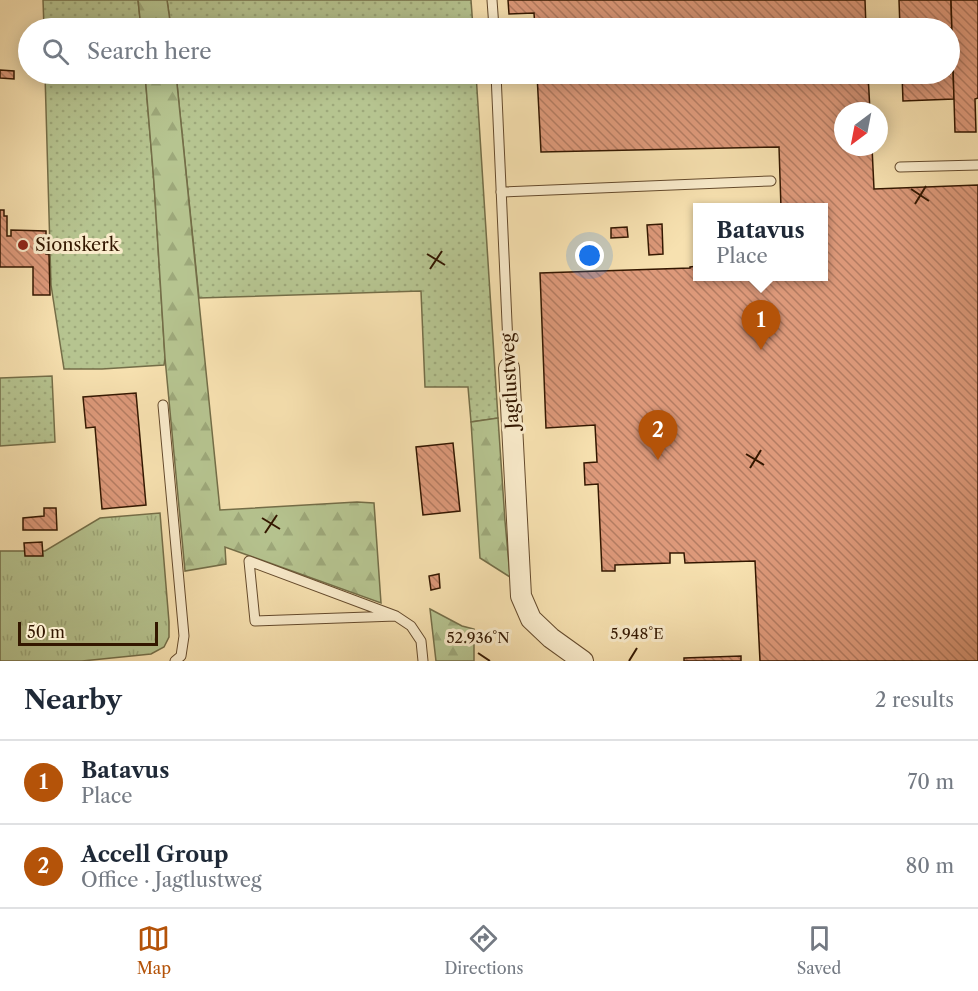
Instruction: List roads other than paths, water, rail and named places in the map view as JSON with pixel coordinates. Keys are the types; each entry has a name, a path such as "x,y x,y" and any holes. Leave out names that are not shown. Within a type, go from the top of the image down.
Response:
{"street":[{"name":"Jagtlustweg","path":"509,368 521,596 531,619 551,638 583,661"}],"lane":[{"path":"492,0 493,18"},
{"name":"Jagtlustweg","path":"496,84 509,368"},
{"path":"900,167 978,165"},
{"path":"501,192 771,181"},
{"path":"163,405 184,636 181,656 175,661"},
{"path":"396,616 255,621 249,561 396,616 411,626 421,641 423,661"}],"place":[{"name":"Sionskerk","path":"23,245"},
{"name":"Batavus","path":"761,350"},
{"name":"Accell Group","path":"658,460"}]}
